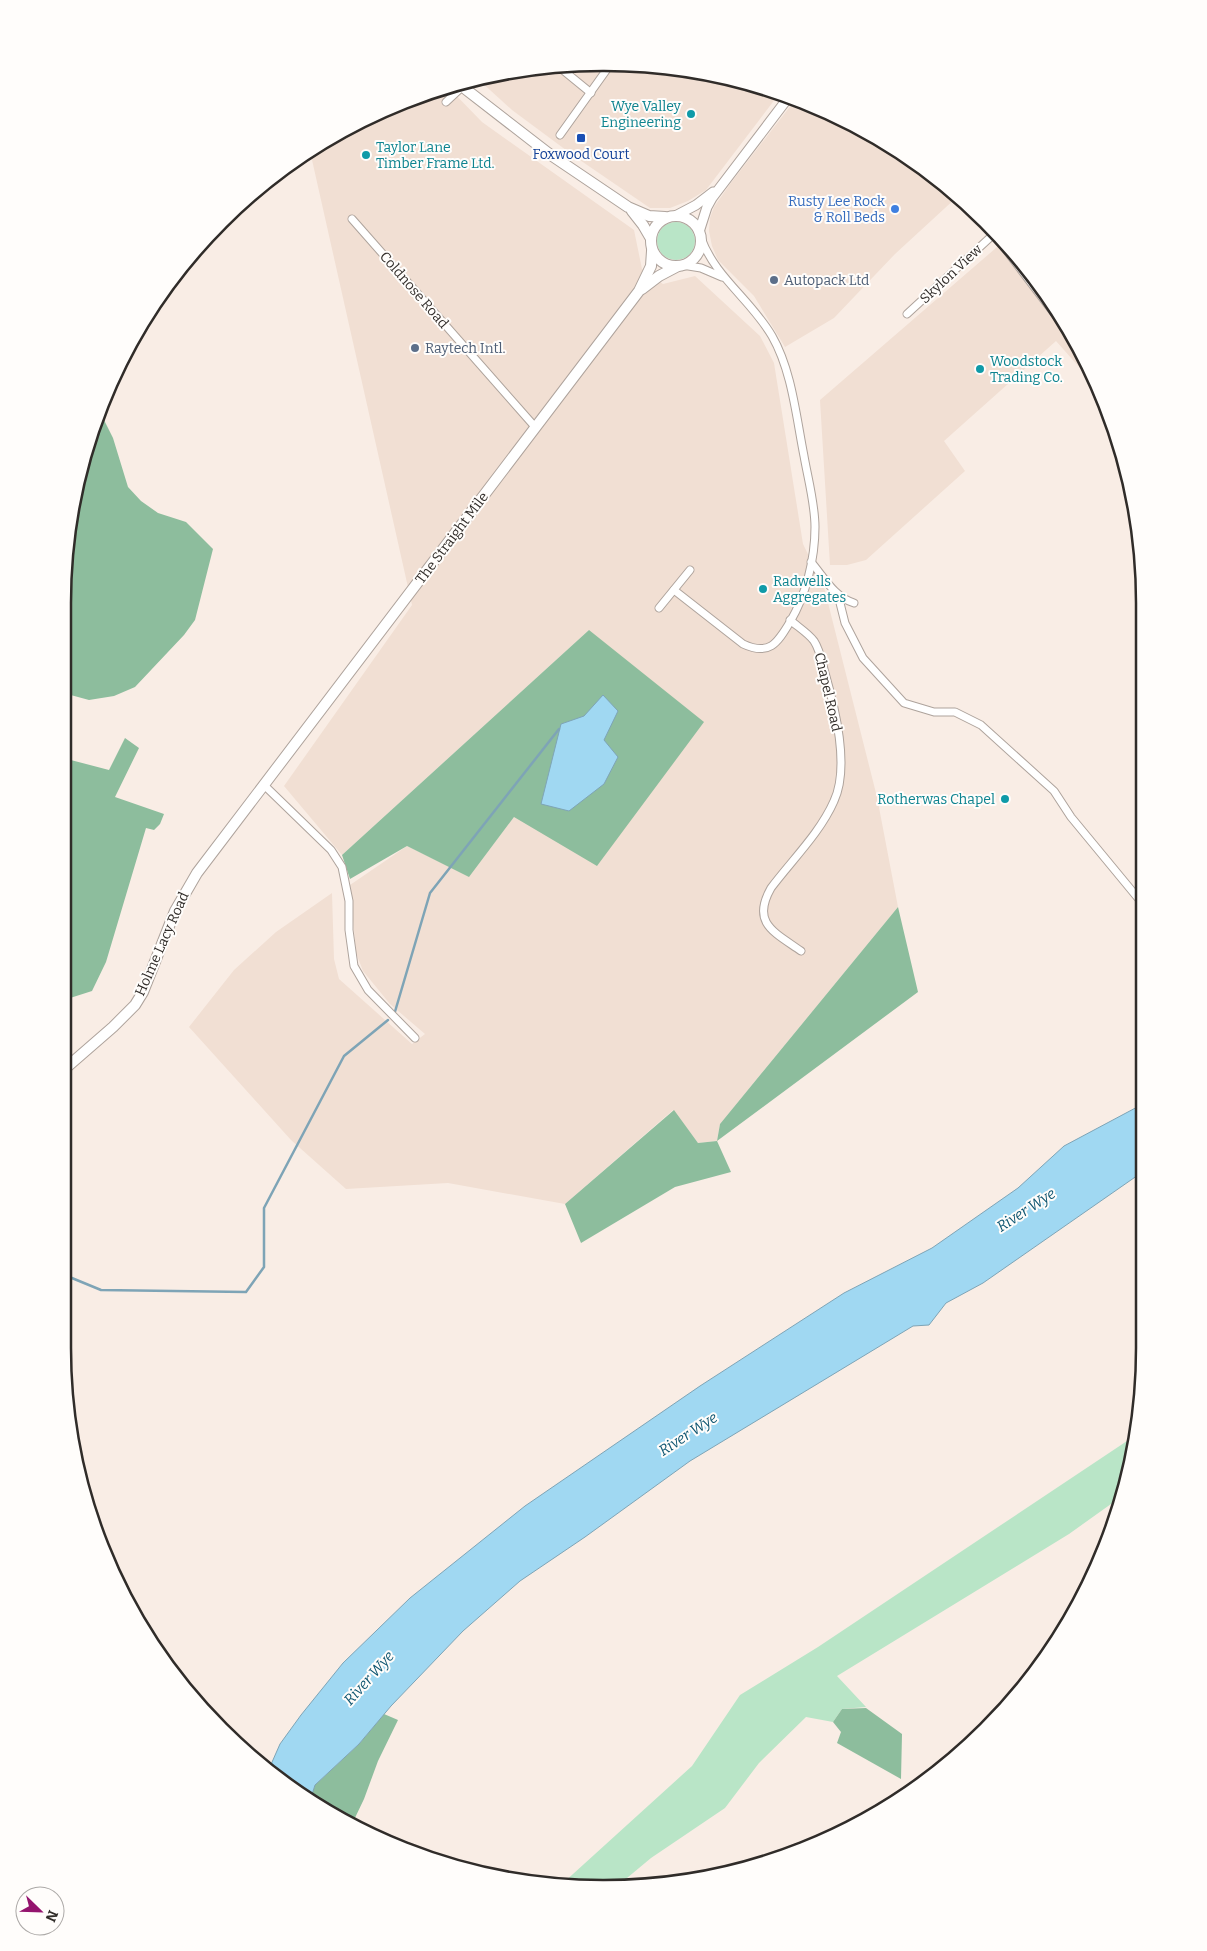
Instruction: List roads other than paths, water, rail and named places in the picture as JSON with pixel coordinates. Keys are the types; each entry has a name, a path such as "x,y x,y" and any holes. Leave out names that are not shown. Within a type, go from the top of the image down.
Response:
{"main road":[{"path":"465,89 548,152 628,207 649,216 665,217 677,215 689,219 695,224 700,235 699,250 696,256 681,265 666,264 660,261 652,251 650,237 643,224 628,207"},
{"path":"650,237 656,225 665,217"},
{"name":"The Straight Mile","path":"265,786 639,291 651,266 652,251"},
{"name":"The Straight Mile","path":"639,291 659,276 681,265"},
{"name":"Holme Lacy Road","path":"71,1065 93,1046 134,1005 148,983 163,939 189,884 265,786"}],"street":[{"path":"560,136 606,71"},
{"path":"566,72 590,93"},
{"path":"446,102 455,92"},
{"path":"674,590 743,644 755,650 764,649 771,646 781,635 790,620 799,603 811,562 815,528 813,502 791,391 780,353 760,316 726,280 705,249 700,235 707,207 719,187 784,103"},
{"path":"677,215 696,205 719,187"},
{"name":"Coldnose Road","path":"352,219 536,428"},
{"name":"Skylon View","path":"907,314 990,238"},
{"path":"681,265 709,271 726,280"},
{"path":"811,562 838,595 854,603"},
{"path":"659,608 690,570"},
{"path":"838,595 845,623 863,658 904,703 934,712 955,712 981,724 1054,791 1071,817 1136,896"},
{"name":"Chapel Road","path":"790,620 813,640 818,649 834,711 841,764 835,800 826,816 764,900 763,917 767,925 801,951"},
{"path":"265,786 331,850 342,868 348,892 349,930 354,966 368,990 415,1038"}],"water":[{"path":"603,695 618,711 604,740 618,757 604,784 569,811 541,804 561,724 584,716"},
{"name":"River Wye","path":"1136,1108 1136,1176 983,1283 946,1303 929,1325 913,1326 690,1461 585,1537 520,1581 463,1631 391,1706 359,1744 315,1785 313,1793 271,1764 280,1744 343,1663 410,1598 525,1506 700,1386 844,1293 932,1248 1018,1188 1064,1146"}],"waterway":[{"path":"394,1015 430,893 559,729"},
{"path":"71,1278 101,1290 246,1292 264,1267 264,1208 344,1056 388,1020"}],"place":[{"name":"Wye Valley Engineering","path":"691,114"},
{"name":"Foxwood Court","path":"581,138"},
{"name":"Taylor Lane Timber Frame Ltd.","path":"366,155"},
{"name":"Rusty Lee Rock & Roll Beds","path":"895,209"},
{"name":"Autopack Ltd","path":"774,280"},
{"name":"Raytech Intl.","path":"415,348"},
{"name":"Woodstock Trading Co.","path":"980,369"},
{"name":"Radwells Aggregates","path":"763,589"},
{"name":"Rotherwas Chapel","path":"1005,799"}]}
